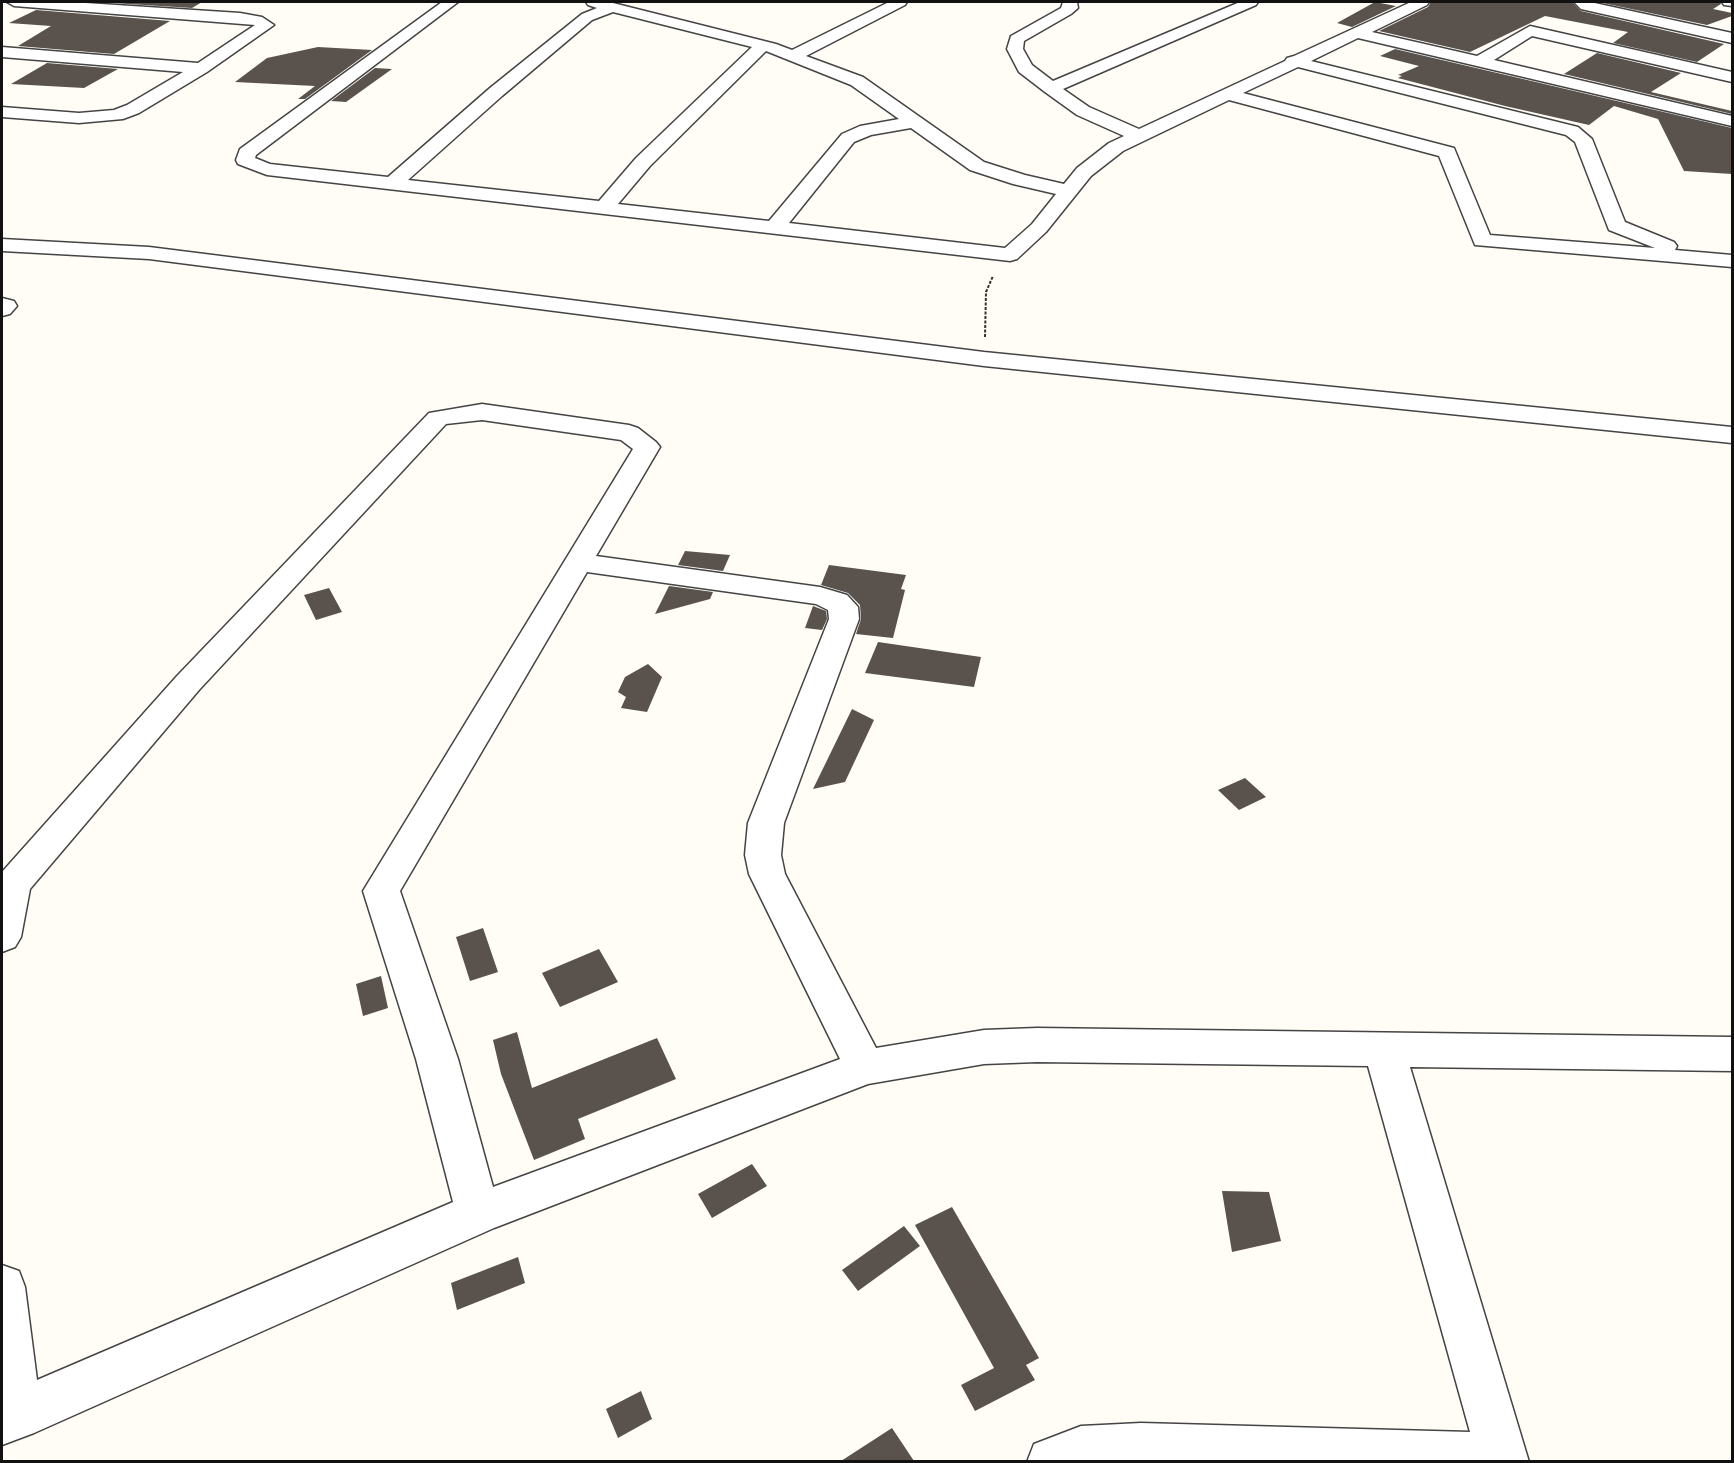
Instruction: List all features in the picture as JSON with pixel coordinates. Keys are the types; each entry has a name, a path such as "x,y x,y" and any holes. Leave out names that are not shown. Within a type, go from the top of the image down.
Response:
{"street":[{"path":"2,112 79,118 117,114 133,109 265,28 264,22 240,18 15,2"},
{"path":"452,2 247,153 245,159 251,165 267,169 1010,255 1034,234 1095,162 1139,136 1422,2"},
{"path":"594,2 762,46 857,81 977,166 1020,180 1070,191"},
{"path":"793,56 900,2"},
{"path":"1070,2 1070,8 1066,11 1023,33 1014,44 1015,49 1025,68 1051,88 1093,117 1139,136"},
{"path":"1213,2 1236,8"},
{"path":"1051,88 1251,2"},
{"path":"1581,2 1586,6 1732,38"},
{"path":"393,183 496,92 587,17 612,7"},
{"path":"1479,62 1530,31 1732,77"},
{"path":"1357,33 1732,121"},
{"path":"604,208 643,162 762,46"},
{"path":"2,52 201,68"},
{"path":"1293,62 1572,132 1583,139 1616,225 1697,258"},
{"path":"1226,94 1447,152 1482,241 1732,261"},
{"path":"774,228 848,138 866,130 912,122"},
{"path":"2,245 149,253 984,359 1732,435"},
{"path":"2,937 12,885 188,683 438,418 482,412 629,433 647,447 381,891 437,1059 478,1213"},
{"path":"577,562 820,596 836,601 843,607 844,619 766,823 763,855 767,874 865,1067"},
{"path":"2,1287 9,1418 478,1213 865,1067 945,1052 995,1046 1732,1054"},
{"path":"1052,1461 1081,1451 1141,1448 1503,1460 1384,1050"}],"path":[{"path":"984,359 986,292 998,268 1010,255"}],"building":[{"path":"97,2 202,2 192,8"},
{"path":"1375,2 1396,6 1352,27 1337,23"},
{"path":"1431,2 1572,2 1581,11 1724,44 1697,62 1613,43 1628,32 1545,16 1470,52 1379,31 1428,7"},
{"path":"1598,2 1720,2 1721,4 1713,9 1732,13 1732,16 1707,25"},
{"path":"36,10 170,21 114,54 18,46 51,26 9,23"},
{"path":"318,47 372,50 305,99 298,99 315,86 235,82 267,58"},
{"path":"1395,49 1732,128 1732,174 1684,171 1658,119 1614,106 1589,125 1398,78 1402,76 1398,75 1419,66 1380,56"},
{"path":"1597,53 1681,73 1651,92 1732,111 1732,114 1564,74"},
{"path":"47,63 118,69 84,88 11,84"},
{"path":"375,68 392,69 346,102 331,101"},
{"path":"685,551 730,555 723,571 678,565"},
{"path":"829,565 906,575 901,589 905,590 893,638 856,634 861,619 860,605 848,593 821,585"},
{"path":"669,586 713,592 710,599 655,614"},
{"path":"329,588 342,612 316,620 304,595"},
{"path":"813,606 826,611 827,619 822,630 805,628"},
{"path":"878,642 981,657 974,687 865,673"},
{"path":"648,664 662,677 647,712 621,708 626,697 618,692 625,677"},
{"path":"852,709 874,720 845,782 813,789"},
{"path":"1245,778 1266,797 1239,810 1218,790"},
{"path":"483,928 498,972 470,981 456,937"},
{"path":"599,949 618,982 560,1007 542,973"},
{"path":"381,976 388,1008 363,1016 356,984"},
{"path":"517,1032 532,1088 657,1038 676,1079 578,1119 585,1139 534,1160 501,1074 493,1040"},
{"path":"752,1164 767,1186 712,1218 698,1194"},
{"path":"1222,1191 1269,1192 1281,1241 1232,1252"},
{"path":"952,1207 1039,1358 1026,1365 1035,1380 975,1411 961,1385 994,1368 915,1225"},
{"path":"904,1226 920,1246 858,1291 842,1270"},
{"path":"518,1257 525,1283 457,1310 451,1283"},
{"path":"641,1391 652,1419 618,1438 606,1409"},
{"path":"892,1428 914,1461 841,1461"}]}
